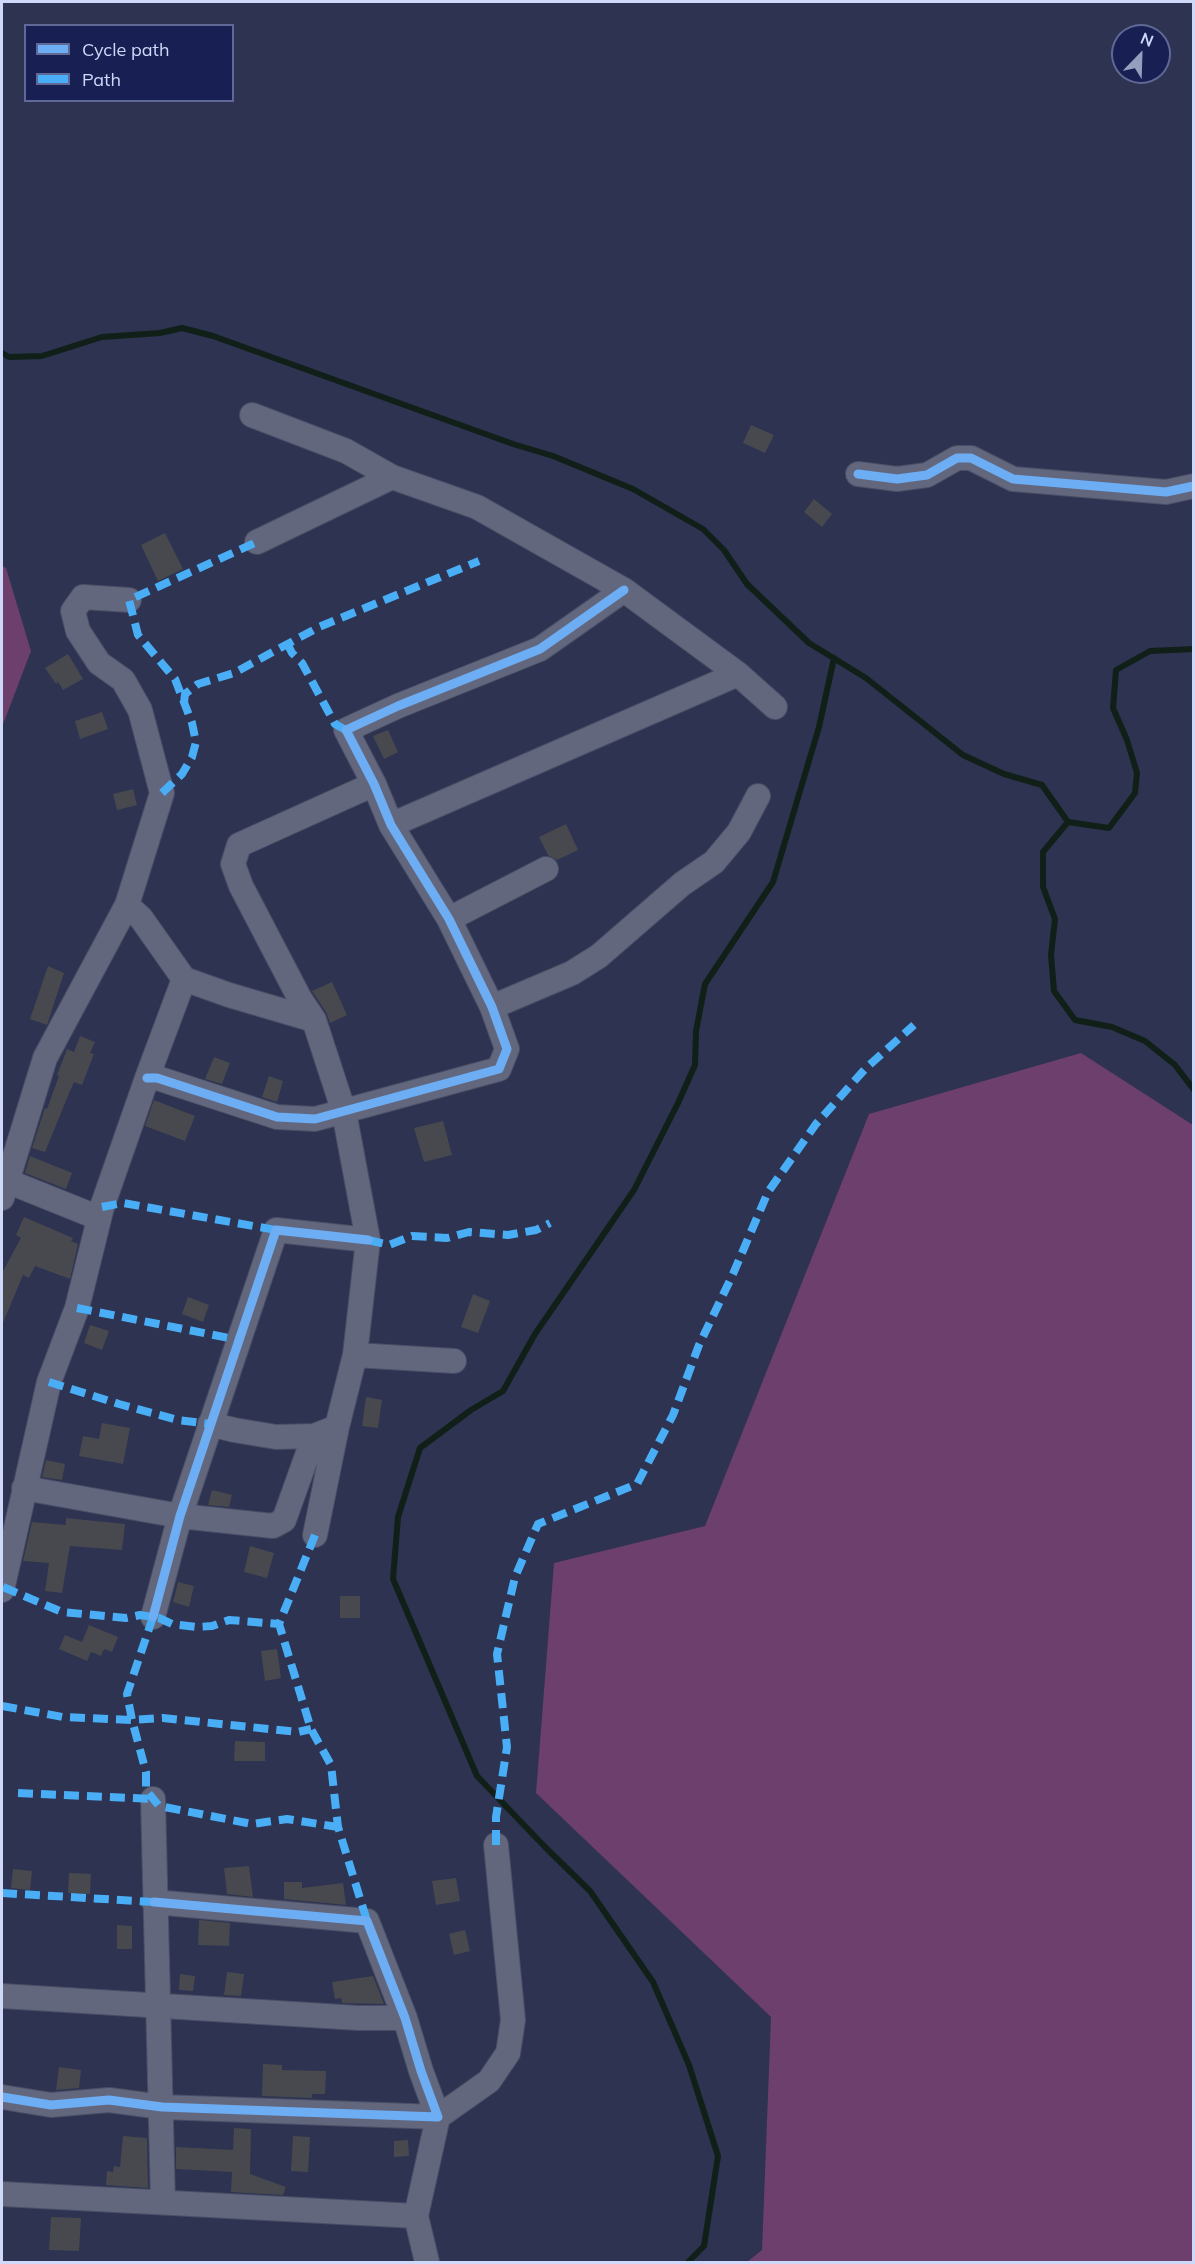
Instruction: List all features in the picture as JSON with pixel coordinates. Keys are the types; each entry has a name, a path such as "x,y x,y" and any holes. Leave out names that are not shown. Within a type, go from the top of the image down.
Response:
{"street":[{"path":"252,415 346,451 392,477 477,507 624,590 738,674 775,707"},
{"path":"858,474 897,479 927,476 957,458 971,458 1013,479 1166,492 1194,486"},
{"path":"257,542 392,477"},
{"path":"147,1078 157,1078 277,1117 315,1119 499,1069 507,1049 492,1007 448,920 392,825 346,730 398,706 540,650 624,590"},
{"path":"99,1218 4,1189 45,1058 127,905 162,793 140,710 123,680 99,663 78,632 73,610 83,597 129,600"},
{"path":"392,825 738,674"},
{"path":"315,1535 337,1427 355,1355 368,1240 344,1112 314,1020 300,999 262,927 241,886 233,864 238,844 374,784"},
{"path":"492,1007 572,974 599,957 682,884 714,862 739,832 758,796"},
{"path":"448,920 546,868"},
{"path":"127,905 141,918 184,979 314,1020"},
{"path":"2,1590 4,1561 49,1382 77,1308 99,1218 184,979"},
{"path":"153,1617 180,1516 276,1230 368,1240"},
{"path":"355,1355 454,1361"},
{"path":"210,1424 276,1437 314,1436 337,1427"},
{"path":"24,1488 180,1516 273,1526 284,1520 314,1436"},
{"path":"153,1799 154,1902 164,2202"},
{"path":"2,2097 51,2106 109,2100 162,2107 438,2117 489,2081 508,2053 513,2020 496,1845"},
{"path":"154,1902 367,1921 405,2018 438,2117 416,2216 427,2262"},
{"path":"2,1996 358,2018 405,2018"},
{"path":"2,2194 416,2216"}],"shaded area":[{"path":"2,566 6,568 31,651 2,727"},
{"path":"1081,1053 1193,1125 1193,2262 747,2262 762,2250 771,2017 536,1793 554,1563 705,1526 869,1114"}],"building":[{"path":"751,425 774,435 765,453 743,443"},
{"path":"814,499 832,514 822,527 804,512"},
{"path":"165,533 183,569 158,581 141,545"},
{"path":"68,654 83,679 63,690 45,668"},
{"path":"102,712 108,729 80,739 75,721"},
{"path":"388,730 398,752 384,759 373,736"},
{"path":"133,789 137,805 117,810 113,794"},
{"path":"566,824 578,850 557,860 548,855 539,837"},
{"path":"48,966 64,973 47,1025 30,1019"},
{"path":"332,982 347,1015 330,1023 326,1012 312,991"},
{"path":"80,1036 95,1042 90,1053 94,1054 82,1085 74,1082 45,1152 32,1148 67,1049 74,1052"},
{"path":"214,1057 230,1063 222,1084 205,1079"},
{"path":"269,1076 283,1081 277,1102 262,1097"},
{"path":"154,1100 195,1116 185,1141 145,1126"},
{"path":"443,1121 452,1155 424,1162 414,1128"},
{"path":"30,1156 72,1173 66,1189 25,1173"},
{"path":"24,1217 73,1238 71,1241 78,1244 70,1279 35,1266 29,1278 23,1275 2,1325 2,1273 21,1238 16,1235"},
{"path":"473,1294 490,1301 478,1333 461,1327"},
{"path":"188,1297 209,1305 203,1322 182,1314"},
{"path":"90,1325 109,1331 102,1350 84,1343"},
{"path":"366,1397 382,1400 378,1428 362,1426"},
{"path":"102,1423 130,1428 123,1464 79,1456 83,1436 99,1439"},
{"path":"46,1460 65,1464 62,1480 42,1477"},
{"path":"212,1490 232,1495 229,1507 208,1505"},
{"path":"66,1518 125,1524 122,1550 70,1546 62,1593 45,1591 49,1563 23,1561 32,1522 66,1525"},
{"path":"250,1546 274,1553 267,1578 244,1572"},
{"path":"178,1582 194,1586 189,1607 173,1602"},
{"path":"340,1596 360,1596 360,1618 340,1618"},
{"path":"89,1625 118,1637 112,1652 104,1649 101,1656 91,1652 87,1661 59,1649 65,1635 82,1642"},
{"path":"277,1649 281,1678 265,1681 261,1651"},
{"path":"235,1741 265,1742 265,1761 234,1761"},
{"path":"249,1866 253,1897 227,1894 224,1868"},
{"path":"13,1869 32,1871 30,1890 11,1888"},
{"path":"69,1873 91,1874 90,1894 68,1893"},
{"path":"456,1878 460,1901 436,1905 432,1881"},
{"path":"284,1882 302,1882 302,1888 343,1883 346,1905 284,1899"},
{"path":"199,1920 230,1923 229,1946 198,1945"},
{"path":"117,1925 132,1926 132,1949 117,1949"},
{"path":"465,1930 470,1951 454,1955 449,1934"},
{"path":"227,1972 244,1974 241,1996 224,1995"},
{"path":"180,1974 195,1976 193,1991 179,1990"},
{"path":"373,1976 384,2004 342,2003 341,1998 335,1999 332,1982"},
{"path":"263,2064 282,2065 282,2070 326,2071 325,2094 312,2094 312,2098 262,2096"},
{"path":"59,2067 81,2070 79,2088 56,2090"},
{"path":"234,2128 251,2129 250,2174 286,2187 283,2195 231,2192 232,2172 176,2169 176,2147 233,2150"},
{"path":"123,2136 147,2138 148,2188 106,2185 107,2171 113,2172 114,2166 120,2167"},
{"path":"293,2136 310,2137 308,2172 291,2171"},
{"path":"408,2140 409,2156 394,2157 394,2141"},
{"path":"51,2217 81,2218 79,2251 49,2250"}],"waterway":[{"path":"2,353 9,357 42,356 102,337 160,333 182,328 213,336 513,444 553,456 633,489 703,529 724,550 747,584 809,643 866,678 963,755 1004,774 1042,785 1068,822 1109,828 1135,793 1137,773 1127,740 1113,708 1116,670 1150,651 1194,649"},
{"path":"688,2262 704,2246 718,2156 689,2065 653,1982 590,1891 477,1776 393,1579 398,1517 420,1448 471,1410 503,1391 535,1334 634,1190 695,1065 696,1031 705,984 773,882 819,727 834,658"},
{"path":"1068,822 1043,852 1043,887 1055,919 1051,955 1054,991 1075,1020 1112,1027 1145,1041 1175,1065 1194,1090"}],"marked path":[{"path":"162,793 182,774 192,757 196,742 192,723 175,679 138,635 129,600 257,542"},
{"path":"184,703 185,694 198,684 234,673 319,627 479,561"},
{"path":"287,643 292,653 302,663 335,724 346,730"},
{"path":"496,1845 496,1817 507,1747 497,1654 515,1577 538,1524 637,1484 673,1415 699,1345 733,1274 768,1192 816,1124 866,1068 914,1025"},
{"path":"102,1207 123,1203 276,1230"},
{"path":"368,1240 389,1245 412,1236 447,1238 469,1232 508,1235 536,1230 550,1223"},
{"path":"77,1308 239,1340"},
{"path":"49,1382 178,1420 210,1424"},
{"path":"315,1535 279,1624 311,1729 331,1765 338,1827 367,1921"},
{"path":"3,1587 62,1612 126,1618 140,1615 159,1618 172,1624 197,1627 212,1626 229,1620 279,1624"},
{"path":"153,1617 127,1694 146,1772 146,1790 159,1806 252,1824 287,1819 338,1827"},
{"path":"2,1706 63,1717 132,1720 163,1718 298,1732 311,1729"},
{"path":"18,1793 153,1799"},
{"path":"2,1893 154,1902"}],"cycle path":[{"path":"858,474 897,479 927,475 957,458 971,458 1013,479 1166,492 1194,486"},
{"path":"147,1078 157,1078 277,1117 315,1119 499,1069 507,1049 492,1007 449,919 391,825 374,784 346,730 398,706 540,649 624,590"},
{"path":"153,1617 180,1516 276,1230 368,1240"},
{"path":"2,2097 51,2105 109,2100 162,2107 438,2117 405,2018 367,1921 154,1902"}]}
